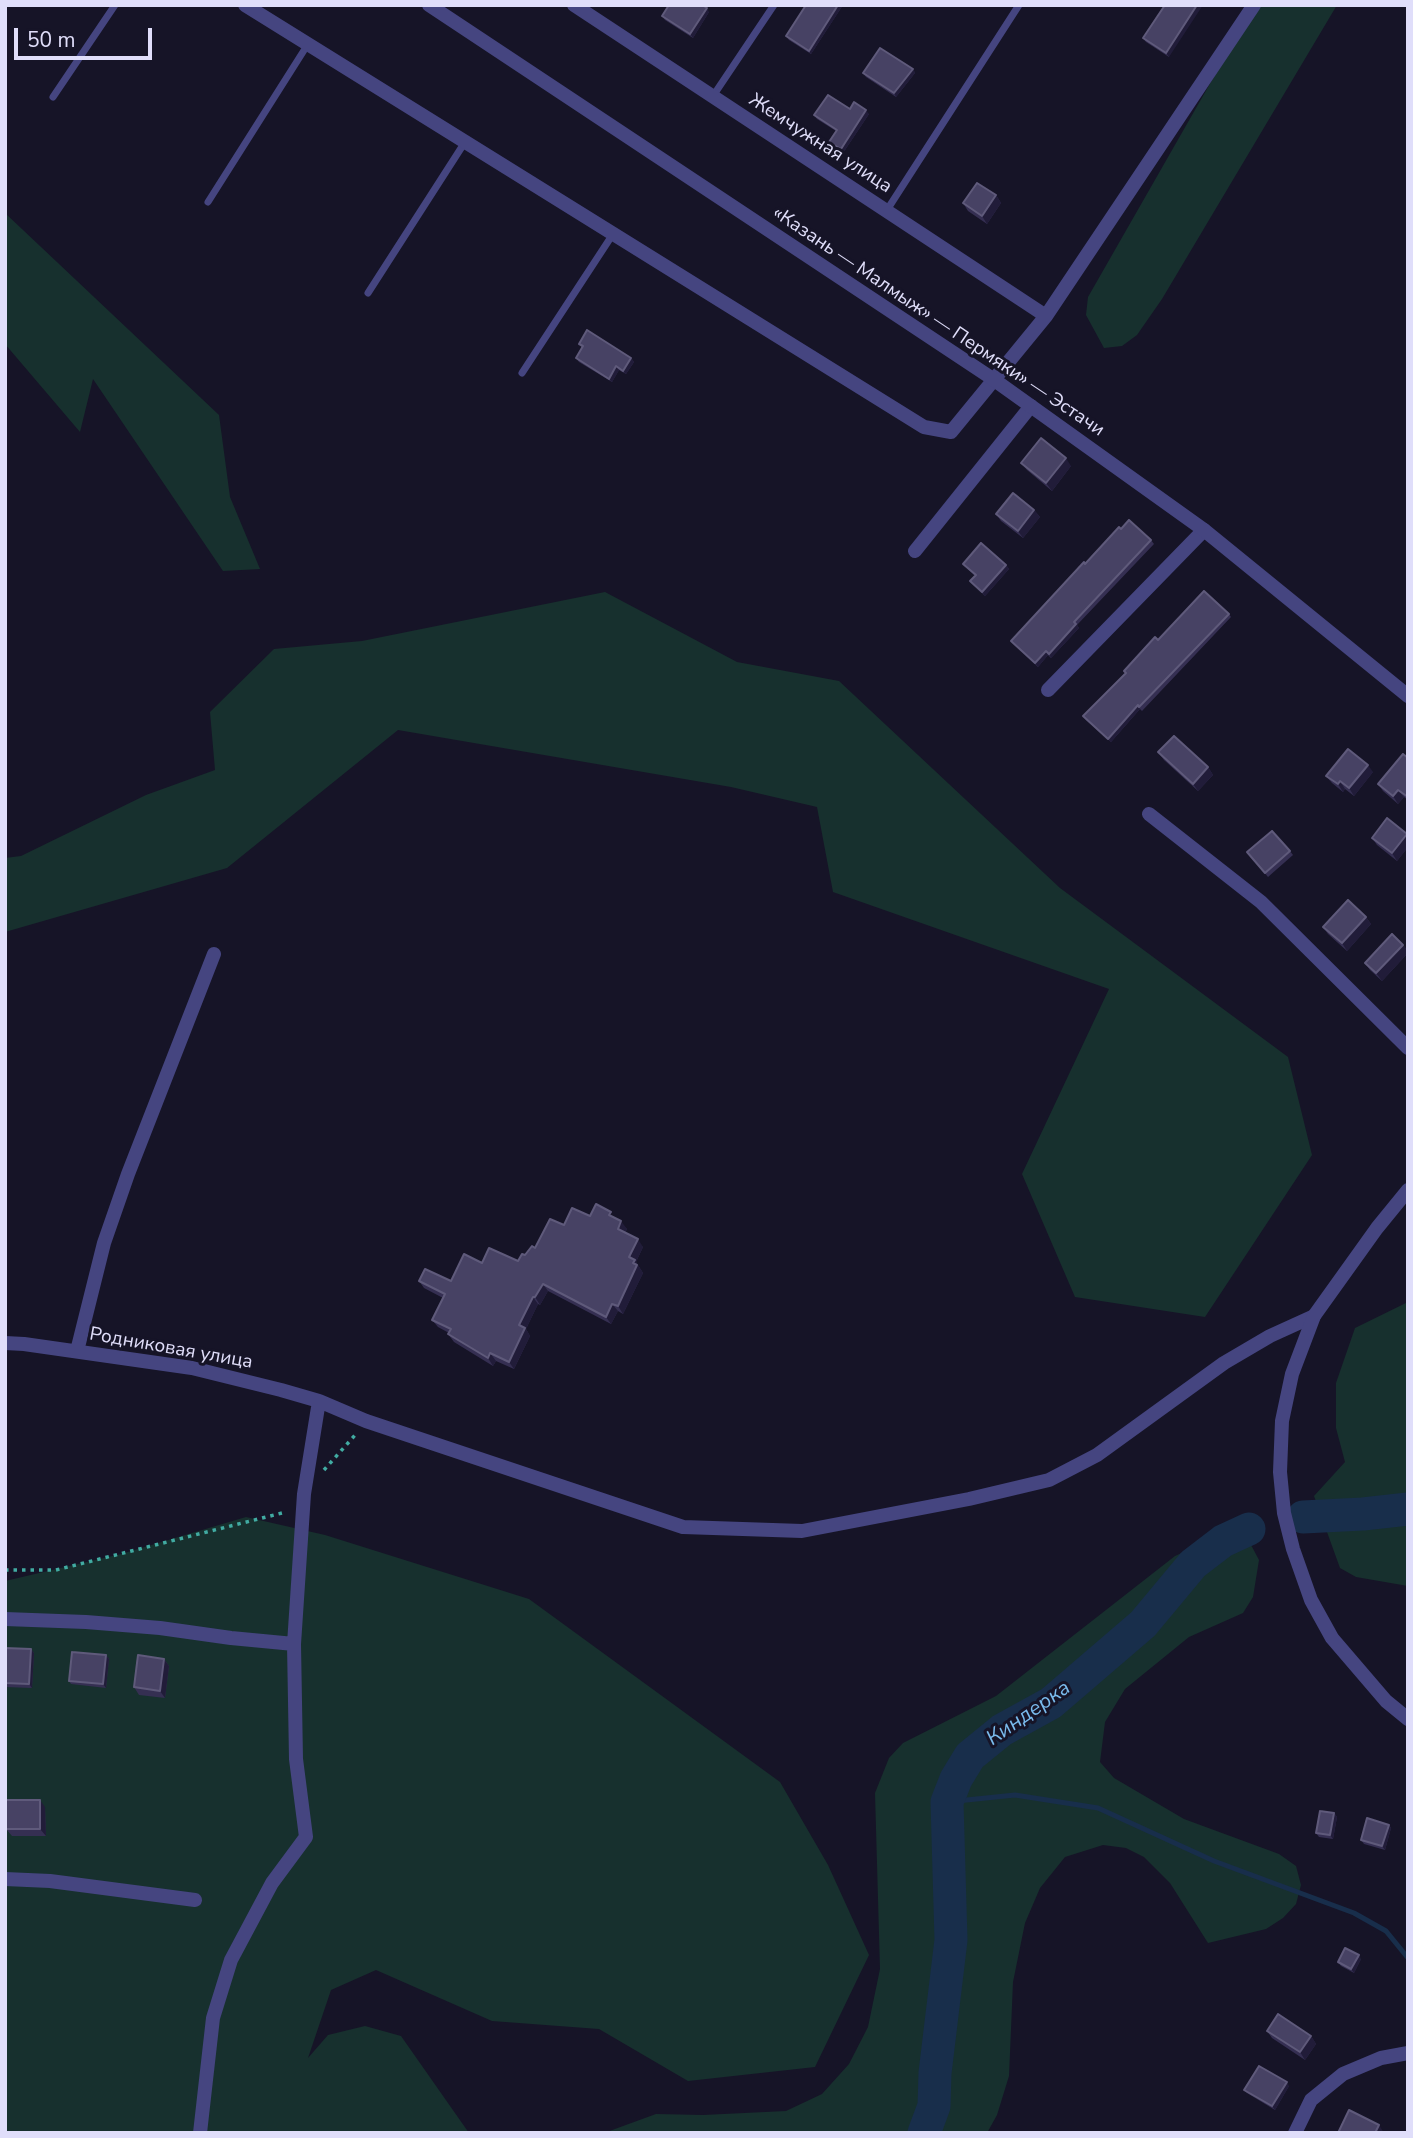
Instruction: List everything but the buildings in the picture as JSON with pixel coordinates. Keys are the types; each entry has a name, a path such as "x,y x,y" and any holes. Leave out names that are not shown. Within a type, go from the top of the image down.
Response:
{"street":[{"path":"245,5 925,427 951,432 1046,316 1254,5"},
{"name":"«Казань — Малмыж» — Пермяки» — Эстачи","path":"429,5 993,379 1204,530 1408,696"},
{"name":"Жемчужная улица","path":"574,5 1046,316"},
{"path":"915,551 1031,407"},
{"path":"1048,690 1204,530"},
{"path":"1149,814 1261,902 1408,1048"},
{"path":"77,1351 104,1243 128,1174 214,954"},
{"path":"1408,1190 1377,1228 1314,1316 1292,1374 1282,1422 1280,1472 1284,1513 1311,1600 1332,1638 1386,1701 1408,1719"},
{"name":"Родниковая улица","path":"5,1343 192,1368 319,1401 366,1421 682,1527 802,1531 969,1499 1049,1480 1097,1455 1224,1363 1270,1336 1314,1316"},
{"path":"200,2133 214,2018 231,1960 272,1883 306,1837 296,1759 294,1644 304,1494 319,1401"},
{"path":"5,1619 148,1627 294,1644"},
{"path":"5,1879 50,1881 195,1900"},
{"path":"1295,2133 1311,2100 1343,2074 1381,2058 1408,2053"}],"lane":[{"path":"53,97 115,5"},
{"path":"713,97 774,5"},
{"path":"887,211 1019,5"},
{"path":"208,202 308,44"},
{"path":"368,293 465,142"},
{"path":"522,373 613,234"}],"path":[{"path":"322,1473 366,1421"},
{"path":"5,1570 56,1570 290,1511 304,1494"}],"green space":[{"path":"1255,5 1337,5 1162,299 1137,335 1122,346 1104,348 1086,315 1088,297"},
{"path":"5,213 219,415 230,497 260,569 223,571 93,379 80,432 5,344"},
{"path":"605,592 737,662 839,681 1060,888 1288,1057 1312,1155 1205,1317 1075,1297 1022,1174 1109,989 833,892 817,807 731,787 398,730 227,868 5,932 5,858 21,856 146,795 215,770 210,712 274,649 362,641"},
{"path":"1408,1302 1408,1586 1356,1577 1340,1568 1314,1496 1345,1462 1336,1428 1336,1383 1355,1328"},
{"path":"246,1517 325,1535 529,1599 780,1782 828,1865 869,1955 815,2067 688,2081 599,2029 492,2021 376,1970 331,1990 308,2058 328,2035 365,2026 401,2036 469,2133 5,2133 5,1581 121,1554"},
{"path":"1231,1541 1250,1543 1259,1560 1253,1597 1243,1613 1189,1637 1125,1689 1105,1722 1100,1762 1114,1778 1184,1819 1279,1854 1296,1866 1301,1885 1296,1904 1283,1918 1266,1929 1208,1943 1170,1883 1144,1857 1126,1848 1103,1845 1065,1857 1040,1888 1025,1923 1013,1982 1009,2076 997,2115 987,2133 604,2133 656,2114 786,2111 822,2094 849,2064 868,2027 880,1969 875,1793 889,1758 903,1743 996,1696 1175,1556 1201,1544"}],"waterway":[{"name":"Киндерка","path":"1303,1517 1408,1509"},
{"name":"Киндерка","path":"924,2133 934,2106 935,2073 951,1940 947,1802 956,1779 970,1756 1002,1730 1051,1703 1143,1624 1193,1564 1223,1541 1249,1529"},
{"path":"947,1802 1015,1795 1098,1808 1214,1861 1354,1913 1386,1931 1408,1958"}]}
